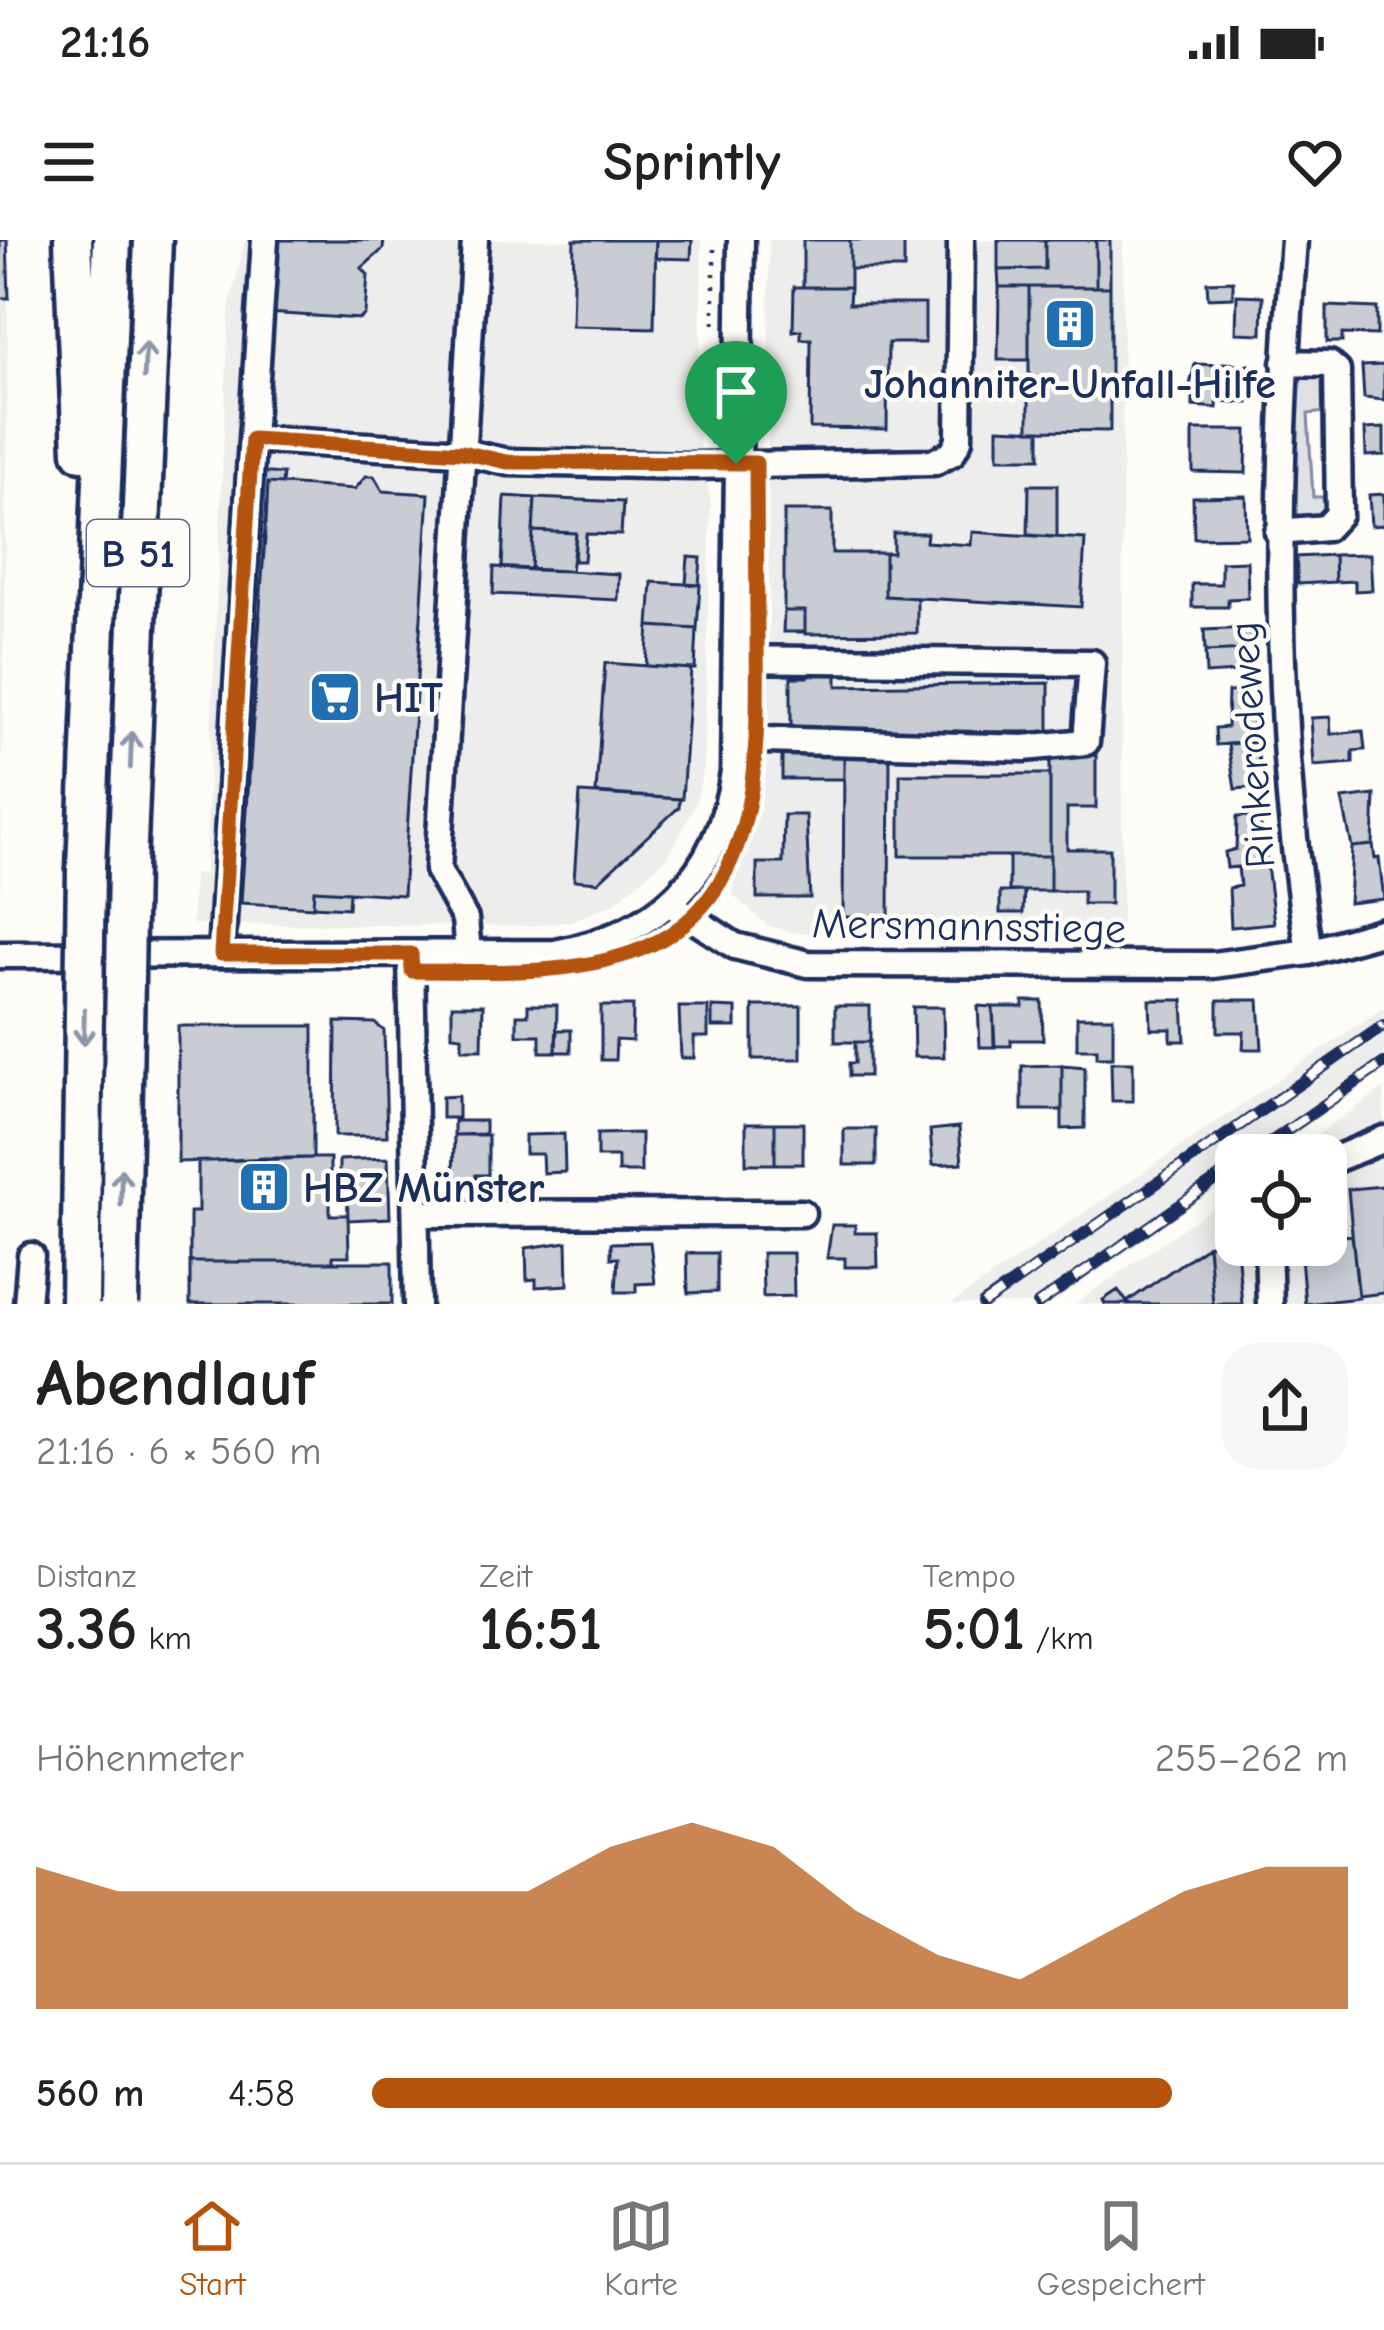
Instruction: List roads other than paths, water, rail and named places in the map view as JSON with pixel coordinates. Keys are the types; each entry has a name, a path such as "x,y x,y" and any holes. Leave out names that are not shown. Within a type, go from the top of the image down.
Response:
{"highway":[{"name":"B 51","path":"73,240 79,419 94,621"},
{"name":"B 51","path":"80,1304 86,868 112,240"},
{"name":"B 51","path":"119,1304 127,867 153,240"}],"street":[{"path":"221,954 265,240"},
{"path":"468,955 465,919 438,869 475,240"},
{"path":"0,955 556,953 633,930 670,904 702,866 718,837 731,794 736,659 726,464 741,240"},
{"path":"252,439 462,452 507,462 919,463 952,453 959,440 961,240"},
{"name":"Rinkerodeweg","path":"1294,240 1278,532 1290,779 1309,952"},
{"path":"1278,532 1326,528 1340,514 1337,371 1329,364 1285,363"},
{"path":"736,659 1092,663 1086,742 1024,748 736,740"},
{"name":"Mersmannsstiege","path":"670,904 735,946 808,964 1259,962 1384,931"},
{"path":"411,954 417,1304"},
{"path":"1347,1154 1384,1139"},
{"path":"416,1214 802,1213"},
{"path":"28,1304 31,1256"},
{"path":"1269,1266 1270,1304"}],"railway":[{"path":"983,1304 1384,1025"},
{"path":"1282,1134 1384,1063"},
{"path":"1038,1304 1215,1181"}],"place":[{"name":"Johanniter-Unfall-Hilfe","path":"1070,324"},
{"name":"HIT","path":"335,697"},
{"name":"HBZ Münster","path":"264,1187"}]}
